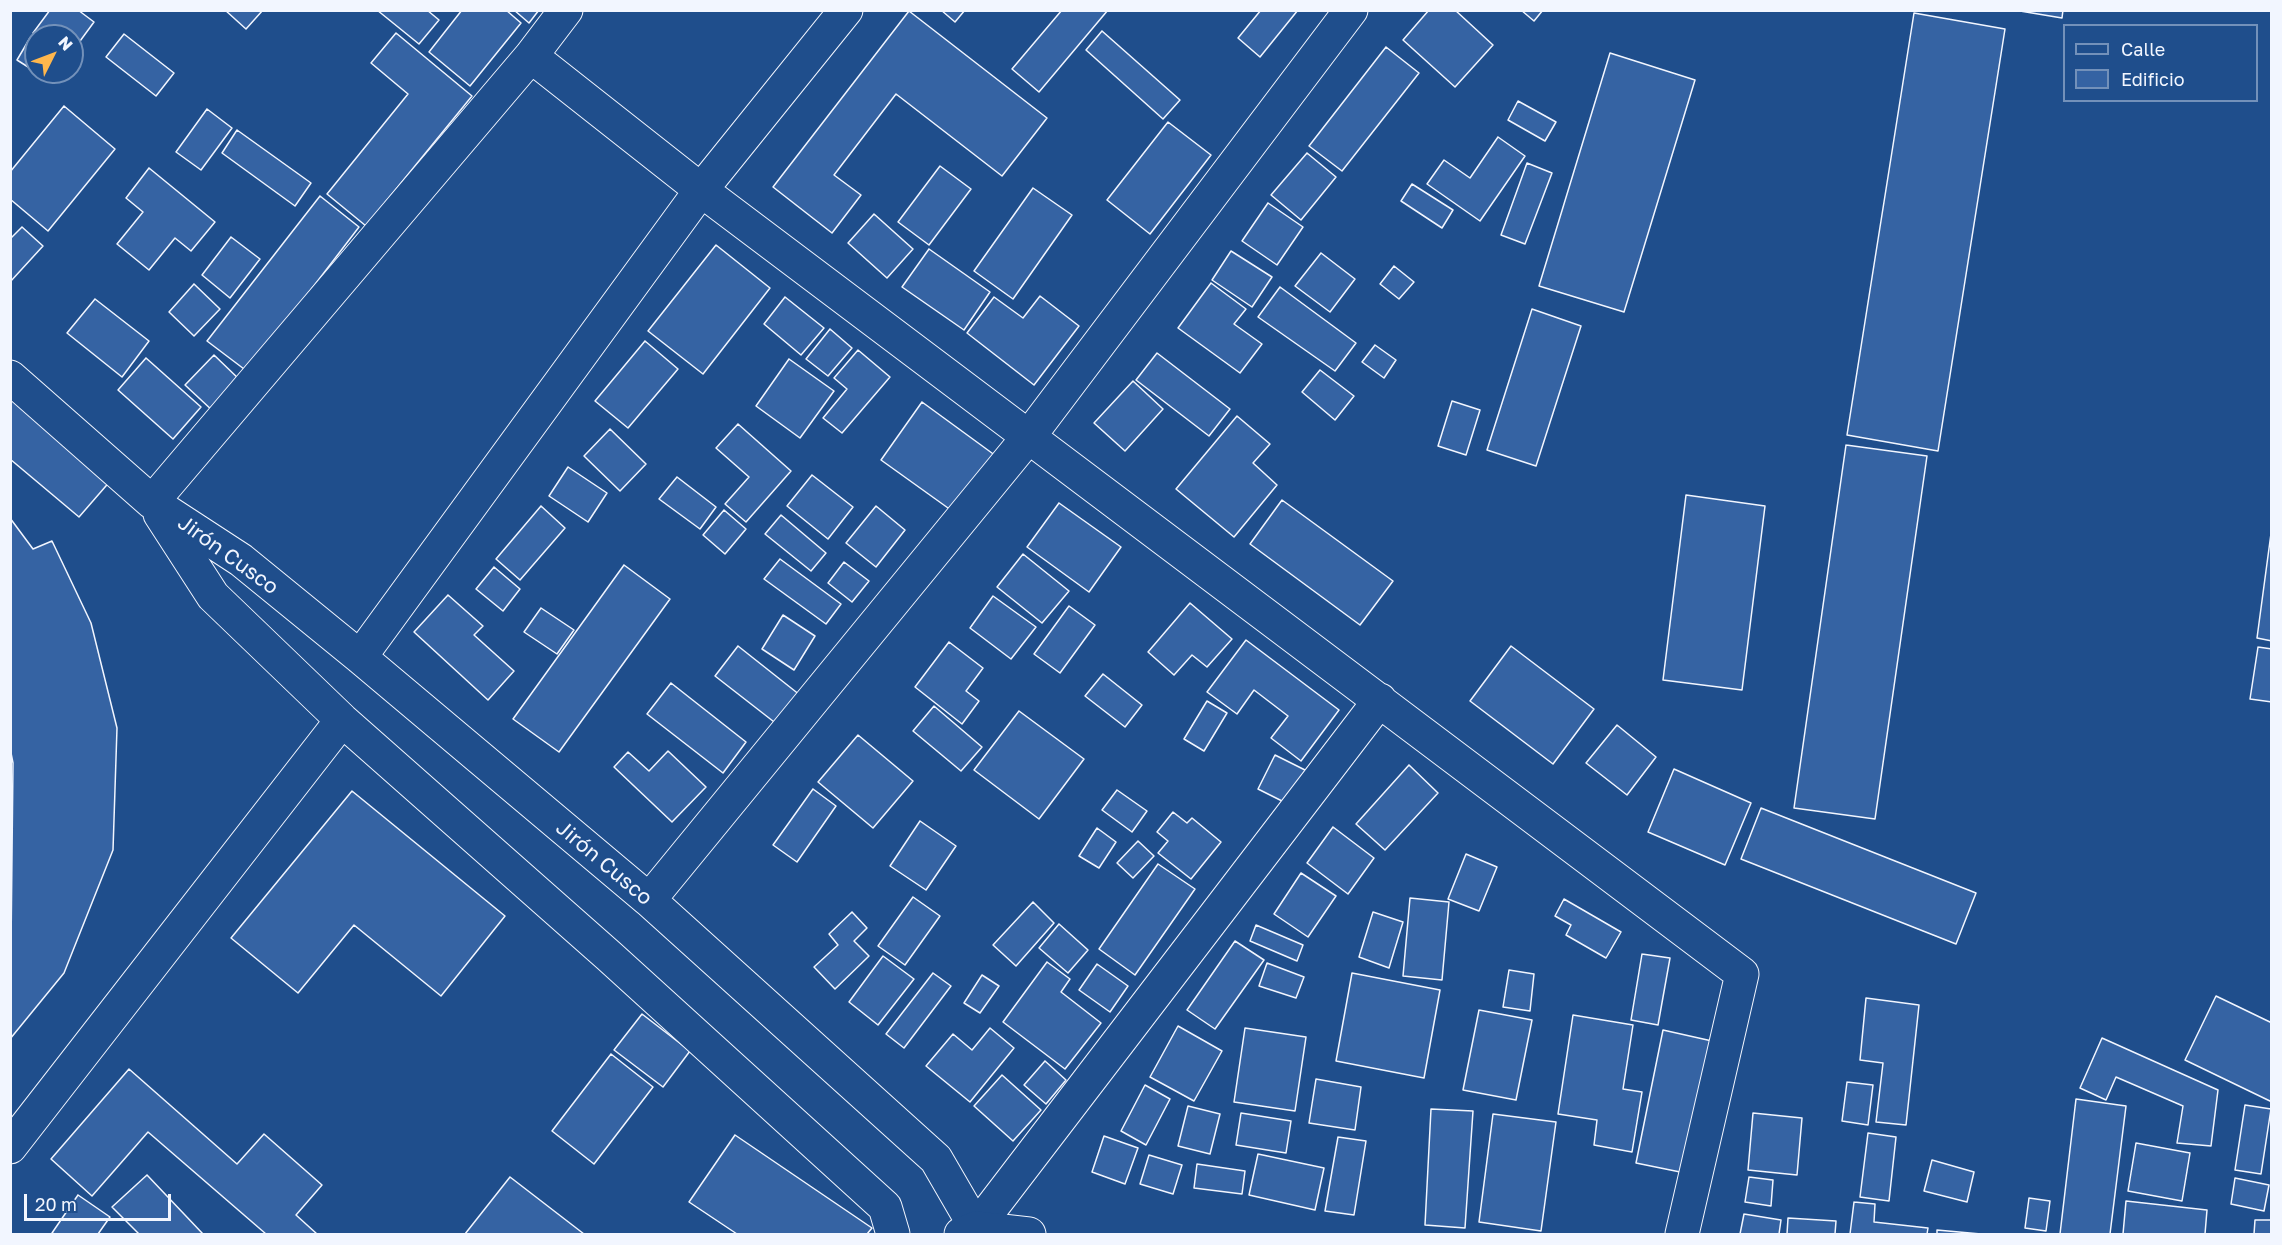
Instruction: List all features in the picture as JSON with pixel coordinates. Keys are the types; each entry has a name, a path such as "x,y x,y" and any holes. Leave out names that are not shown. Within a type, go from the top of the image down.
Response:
{"street":[{"path":"152,502 531,56 566,10"},
{"path":"360,657 701,190 846,10"},
{"path":"649,900 1030,435 1351,10"},
{"path":"531,56 701,190 1030,435 1742,974 1682,1234"},
{"name":"Jirón Cusco","path":"10,377 152,502 241,561 360,657 649,900 936,1159 970,1232"},
{"name":"Jirón Cusco","path":"152,502 213,596 342,720 609,956 885,1207 892,1234"},
{"path":"970,1232 1380,700"},
{"path":"10,1147 342,720"},
{"path":"970,1232 1029,1234"}],"building":[{"path":"50,10 78,10 94,22 84,36 84,24 40,24"},
{"path":"225,10 263,10 246,29"},
{"path":"377,10 427,10 439,20 419,44"},
{"path":"462,10 506,10 521,23 470,86 429,52"},
{"path":"514,10 539,10 529,23"},
{"path":"941,10 965,10 955,22"},
{"path":"1062,10 1108,10 1039,92 1012,69"},
{"path":"1261,10 1298,10 1260,57 1238,38"},
{"path":"1429,10 1455,10 1493,45 1455,87 1403,40"},
{"path":"1521,10 1543,10 1534,21"},
{"path":"2014,10 2063,10 2062,18"},
{"path":"909,11 1047,118 1002,176 896,94 834,175 861,195 832,233 773,187"},
{"path":"1914,13 2005,29 1938,451 1847,435"},
{"path":"1102,31 1180,100 1163,119 1086,50"},
{"path":"396,33 472,96 366,226 327,194 408,94 371,63"},
{"path":"124,34 174,73 156,96 106,57"},
{"path":"1386,47 1419,73 1342,171 1309,146"},
{"path":"24,48 24,64 17,60"},
{"path":"1610,53 1695,80 1624,312 1539,286"},
{"path":"1518,101 1556,122 1545,141 1508,120"},
{"path":"64,106 115,149 48,231 10,199 10,172"},
{"path":"207,109 232,128 201,170 176,152"},
{"path":"1168,122 1211,155 1150,234 1107,200"},
{"path":"237,130 311,183 295,206 222,153"},
{"path":"1498,137 1525,156 1480,221 1427,184 1444,160 1470,178"},
{"path":"1307,153 1336,177 1301,220 1271,195"},
{"path":"1527,163 1552,173 1525,244 1501,235"},
{"path":"940,166 971,189 929,245 898,222"},
{"path":"149,168 215,222 191,251 175,238 149,270 117,244 143,212 126,198"},
{"path":"1412,184 1453,210 1442,228 1401,201"},
{"path":"1033,188 1072,215 1013,299 974,271"},
{"path":"320,196 359,227 248,372 207,341"},
{"path":"1268,203 1303,227 1277,265 1242,241"},
{"path":"874,214 913,249 887,278 848,243"},
{"path":"22,227 43,246 10,282 10,239"},
{"path":"231,237 260,259 230,298 202,275"},
{"path":"716,245 770,288 703,374 648,331"},
{"path":"929,249 990,292 964,330 902,287"},
{"path":"1231,251 1272,277 1252,307 1212,280"},
{"path":"1321,253 1355,279 1330,312 1295,286"},
{"path":"1394,266 1414,282 1399,299 1380,284"},
{"path":"1211,283 1246,309 1234,324 1262,344 1240,373 1178,328"},
{"path":"194,284 220,309 194,336 169,312"},
{"path":"1280,287 1356,343 1335,371 1258,317"},
{"path":"1040,296 1079,326 1034,385 967,333 994,297 1023,318"},
{"path":"785,297 824,328 801,355 764,324"},
{"path":"95,299 149,341 122,377 67,333"},
{"path":"1532,309 1581,326 1536,466 1487,450"},
{"path":"830,329 852,348 828,376 806,359"},
{"path":"645,341 678,369 628,428 595,401"},
{"path":"1375,345 1396,360 1384,378 1362,362"},
{"path":"858,350 890,377 842,433 823,418 847,389 834,378"},
{"path":"1157,353 1230,409 1209,436 1136,380"},
{"path":"214,355 242,382 214,412 185,385"},
{"path":"146,358 201,407 173,439 118,390"},
{"path":"789,359 834,391 800,438 756,406"},
{"path":"1320,370 1354,396 1335,420 1302,392"},
{"path":"1133,381 1163,409 1125,451 1094,423"},
{"path":"10,392 112,479 79,517 10,459"},
{"path":"1452,401 1480,410 1466,455 1438,446"},
{"path":"922,402 996,456 955,513 881,460"},
{"path":"1237,416 1270,444 1253,463 1277,485 1234,537 1176,489"},
{"path":"738,424 791,471 746,522 725,504 749,477 716,448"},
{"path":"610,429 646,464 620,491 584,456"},
{"path":"1846,445 1927,456 1875,819 1794,808"},
{"path":"568,467 607,493 588,522 549,496"},
{"path":"812,475 853,507 828,539 787,506"},
{"path":"677,477 716,507 700,529 659,499"},
{"path":"1686,495 1765,506 1742,690 1663,680"},
{"path":"1282,500 1393,581 1360,625 1250,544"},
{"path":"1059,503 1121,547 1089,592 1027,547"},
{"path":"541,506 565,528 520,580 496,559"},
{"path":"876,506 905,530 876,567 846,543"},
{"path":"724,510 746,529 725,554 703,535"},
{"path":"781,515 826,553 811,571 765,534"},
{"path":"10,518 33,549 52,541 91,623 117,728 113,850 64,973 10,1039 13,763 10,748"},
{"path":"2272,526 2272,641 2257,638"},
{"path":"1023,554 1069,591 1042,623 997,587"},
{"path":"780,559 841,604 826,624 764,579"},
{"path":"844,562 869,581 852,602 828,583"},
{"path":"624,565 670,599 559,752 513,719"},
{"path":"494,567 520,589 503,611 476,589"},
{"path":"448,595 483,626 474,635 514,671 488,700 414,632"},
{"path":"993,596 1036,627 1011,659 970,628"},
{"path":"1190,603 1232,639 1207,667 1192,655 1174,675 1148,652"},
{"path":"1069,606 1095,625 1060,673 1034,654"},
{"path":"541,608 574,630 557,654 524,632"},
{"path":"783,615 815,636 794,670 762,649"},
{"path":"1246,640 1339,710 1301,761 1271,738 1288,716 1254,690 1237,714 1207,692"},
{"path":"949,642 983,668 966,691 979,701 962,724 915,687"},
{"path":"738,646 810,703 787,732 715,676"},
{"path":"1511,646 1594,709 1553,764 1470,701"},
{"path":"2258,647 2272,649 2272,702 2250,699"},
{"path":"1103,674 1142,705 1125,727 1085,696"},
{"path":"671,683 746,742 723,773 647,714"},
{"path":"1207,701 1227,713 1204,751 1184,739"},
{"path":"934,706 982,747 961,771 913,731"},
{"path":"1019,711 1084,759 1039,819 974,770"},
{"path":"1617,725 1656,757 1627,795 1586,763"},
{"path":"858,735 913,781 873,828 818,782"},
{"path":"668,751 706,787 672,822 614,767 628,752 649,771"},
{"path":"1275,755 1311,773 1294,807 1258,789"},
{"path":"1409,765 1438,793 1385,850 1356,824"},
{"path":"1674,769 1751,803 1725,865 1648,832"},
{"path":"813,789 836,806 797,862 773,845"},
{"path":"1117,790 1147,811 1132,832 1102,810"},
{"path":"352,791 505,916 441,996 354,925 298,993 231,938"},
{"path":"1761,808 1976,893 1956,944 1741,859"},
{"path":"1173,812 1187,823 1192,818 1221,842 1191,879 1158,853 1168,841 1157,832"},
{"path":"920,821 956,846 926,890 890,866"},
{"path":"1333,827 1374,858 1348,894 1307,863"},
{"path":"1097,828 1116,842 1099,868 1079,856"},
{"path":"1138,841 1154,856 1133,878 1117,863"},
{"path":"1466,854 1497,867 1479,911 1448,899"},
{"path":"1158,864 1195,889 1135,975 1099,949"},
{"path":"1301,873 1336,896 1308,937 1274,914"},
{"path":"913,897 940,916 905,965 878,946"},
{"path":"1410,898 1449,902 1442,980 1403,976"},
{"path":"1564,899 1621,932 1606,958 1566,935 1571,925 1555,916"},
{"path":"1033,902 1054,923 1016,966 993,945"},
{"path":"852,912 867,928 854,941 869,956 835,989 814,967 838,945 829,934"},
{"path":"1373,912 1403,922 1389,968 1359,957"},
{"path":"1059,924 1088,950 1068,973 1039,948"},
{"path":"1256,925 1303,945 1297,961 1250,941"},
{"path":"1235,941 1264,960 1215,1029 1187,1010"},
{"path":"1642,954 1670,958 1658,1025 1631,1020"},
{"path":"883,956 914,979 878,1025 849,1002"},
{"path":"1047,962 1070,979 1061,992 1101,1023 1065,1069 1003,1022"},
{"path":"1267,963 1304,977 1296,998 1259,986"},
{"path":"1097,964 1128,986 1110,1012 1079,990"},
{"path":"1509,970 1534,974 1530,1011 1503,1007"},
{"path":"933,973 951,986 904,1048 886,1034"},
{"path":"1352,973 1440,990 1424,1078 1336,1061"},
{"path":"982,975 999,986 980,1013 964,1003"},
{"path":"2216,996 2272,1023 2272,1102 2185,1060"},
{"path":"1866,998 1919,1005 1906,1125 1876,1122 1883,1063 1860,1060"},
{"path":"1479,1010 1532,1020 1516,1100 1463,1090"},
{"path":"642,1014 690,1051 663,1087 614,1050"},
{"path":"1573,1015 1633,1025 1623,1089 1642,1092 1632,1152 1594,1145 1597,1120 1558,1114"},
{"path":"1178,1026 1222,1051 1194,1101 1150,1077"},
{"path":"990,1028 1014,1048 970,1102 926,1066 953,1034 972,1050"},
{"path":"1245,1028 1306,1037 1295,1111 1234,1102"},
{"path":"1663,1030 1712,1041 1685,1173 1636,1163"},
{"path":"2102,1038 2218,1090 2211,1146 2177,1143 2183,1106 2116,1077 2106,1100 2080,1088"},
{"path":"611,1054 653,1087 594,1164 552,1131"},
{"path":"1045,1061 1066,1080 1046,1104 1024,1085"},
{"path":"129,1069 237,1164 264,1134 322,1185 296,1215 317,1234 266,1234 148,1132 92,1196 51,1159"},
{"path":"1002,1075 1041,1110 1013,1141 974,1106"},
{"path":"1316,1079 1361,1087 1355,1130 1309,1123"},
{"path":"1847,1082 1873,1085 1868,1125 1842,1121"},
{"path":"1145,1085 1170,1099 1146,1145 1121,1131"},
{"path":"2076,1099 2126,1106 2110,1234 2060,1234"},
{"path":"2245,1105 2271,1109 2261,1174 2235,1170"},
{"path":"1188,1106 1220,1114 1210,1154 1178,1146"},
{"path":"1431,1109 1473,1111 1465,1228 1425,1225"},
{"path":"1241,1113 1291,1121 1286,1153 1236,1145"},
{"path":"1753,1113 1802,1118 1797,1175 1748,1170"},
{"path":"1493,1114 1556,1122 1541,1231 1479,1222"},
{"path":"1868,1133 1896,1137 1889,1201 1860,1197"},
{"path":"735,1135 872,1228 867,1234 737,1234 689,1202"},
{"path":"1104,1136 1138,1148 1125,1184 1092,1172"},
{"path":"1338,1137 1366,1141 1354,1215 1325,1211"},
{"path":"2136,1143 2190,1153 2182,1201 2128,1191"},
{"path":"1258,1154 1324,1168 1315,1210 1249,1195"},
{"path":"1149,1155 1182,1165 1173,1194 1140,1184"},
{"path":"1932,1160 1974,1172 1967,1202 1924,1191"},
{"path":"1197,1164 1245,1171 1242,1194 1194,1188"},
{"path":"147,1175 203,1234 139,1234 112,1207"},
{"path":"510,1177 584,1234 465,1234"},
{"path":"1749,1177 1773,1180 1771,1206 1745,1202"},
{"path":"2235,1178 2269,1185 2264,1211 2231,1204"},
{"path":"78,1195 110,1217 98,1234 52,1233"},
{"path":"2029,1198 2050,1201 2046,1231 2025,1228"},
{"path":"2126,1201 2207,1210 2205,1234 2123,1234"},
{"path":"1854,1202 1875,1204 1874,1222 1928,1228 1927,1234 1850,1234"},
{"path":"1744,1214 1781,1220 1779,1234 1740,1234"},
{"path":"1788,1218 1836,1221 1835,1234 1787,1234"},
{"path":"2255,1220 2272,1220 2272,1234 2254,1234"},
{"path":"1937,1230 1981,1234 1937,1234"}]}
